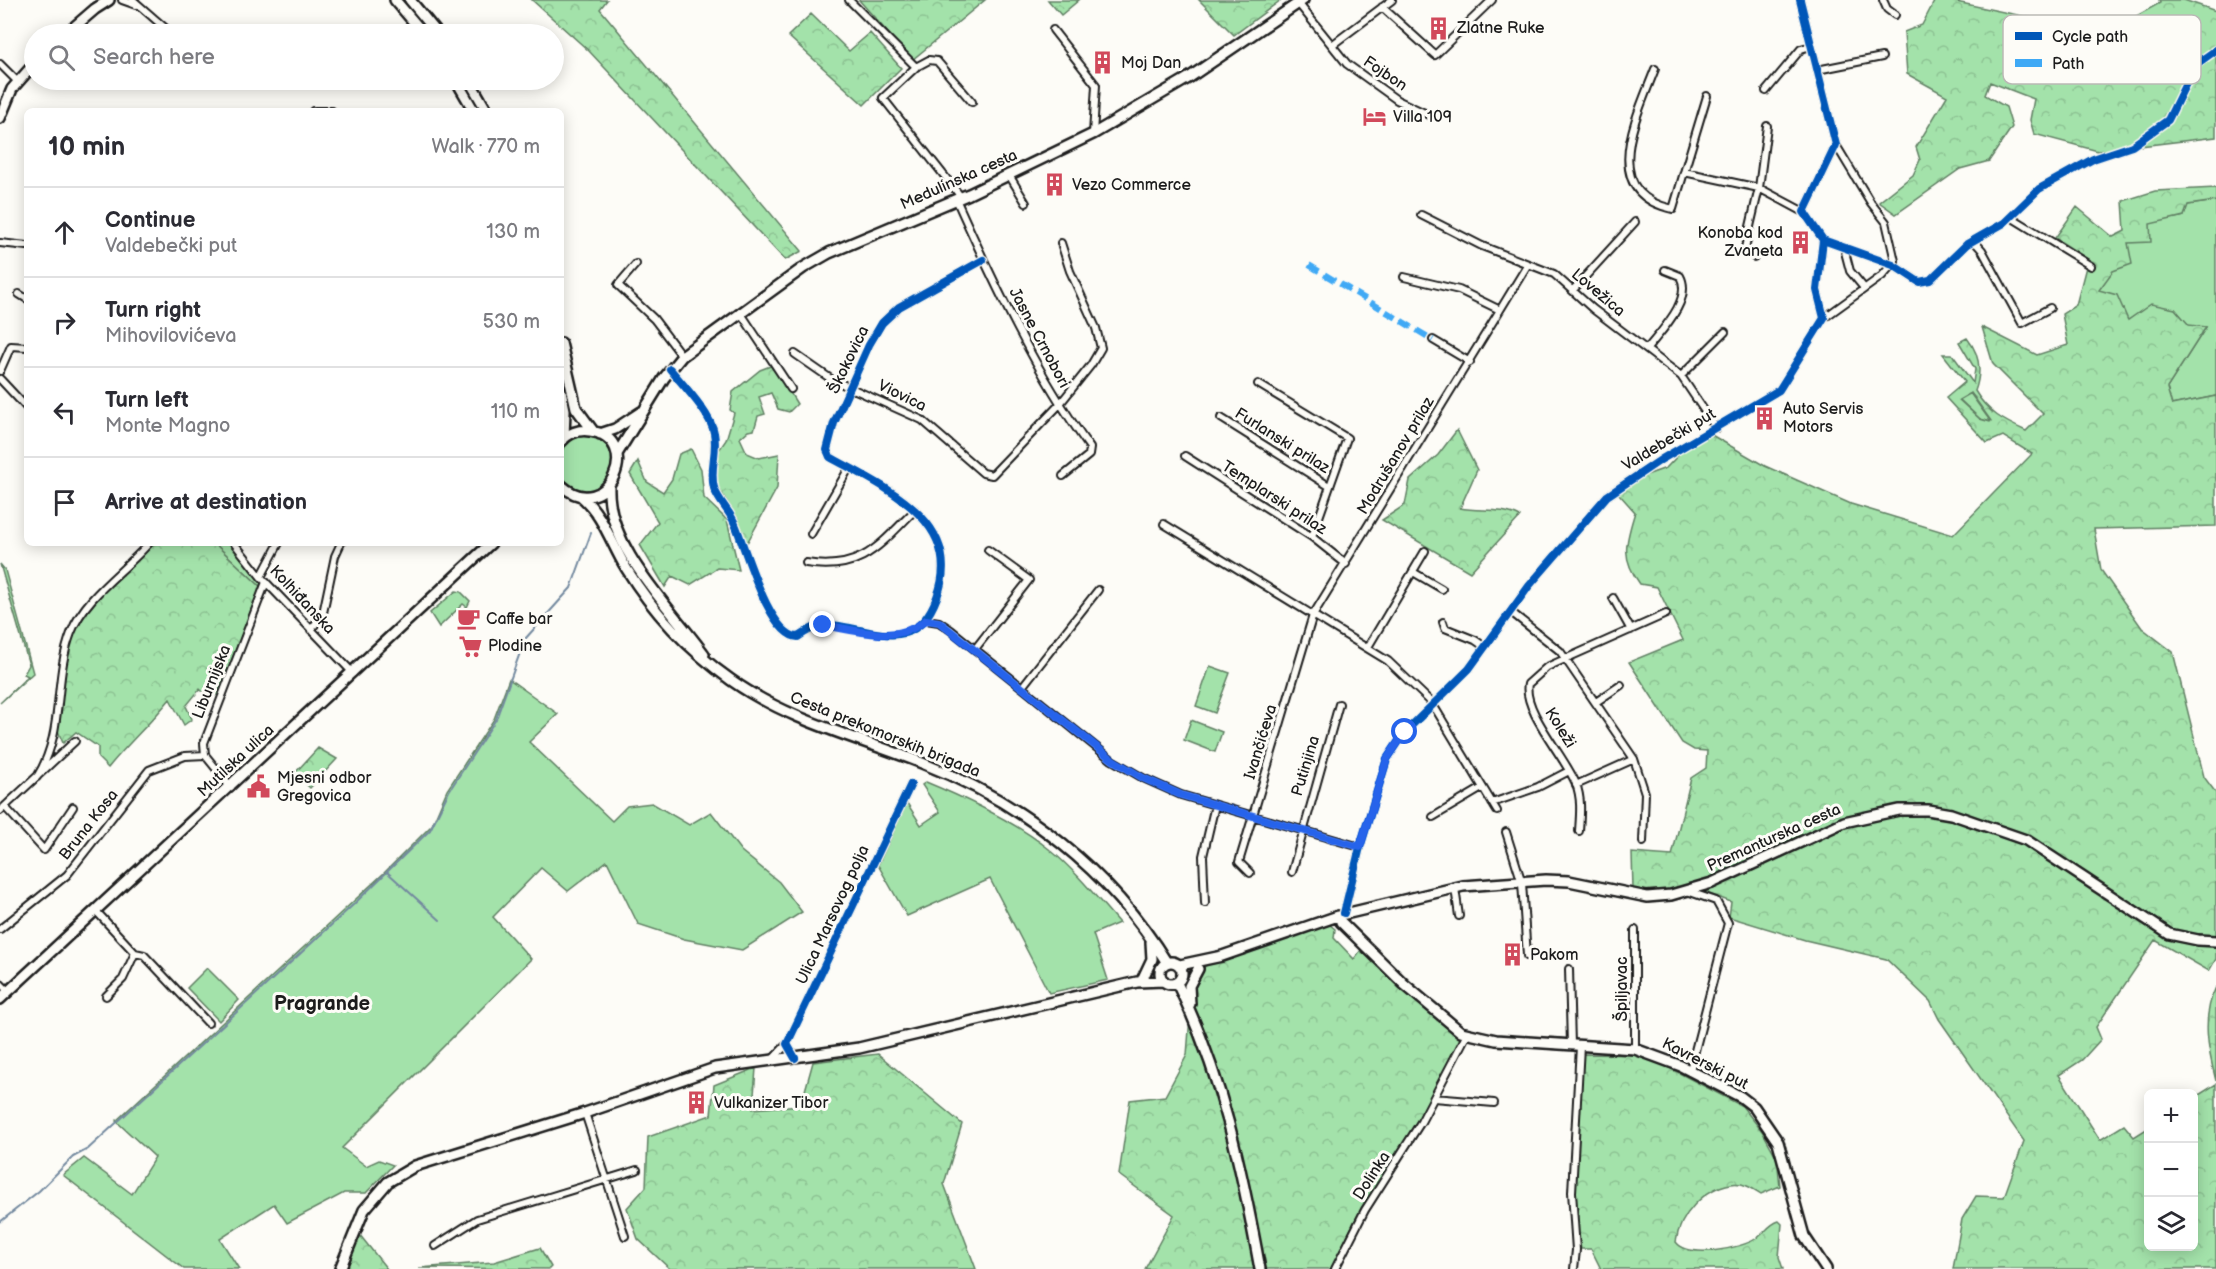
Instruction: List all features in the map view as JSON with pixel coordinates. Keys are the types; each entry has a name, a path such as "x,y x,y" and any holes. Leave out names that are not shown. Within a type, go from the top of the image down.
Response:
{"main road":[{"path":"77,24 98,4 109,0"},
{"path":"395,0 415,24"},
{"path":"410,0 430,24"},
{"name":"Medulinska cesta","path":"617,454 670,369 682,356 741,312 829,253 958,198 1094,134 1173,88 1301,2"},
{"path":"0,118 8,98 24,75"},
{"path":"462,90 472,108"},
{"path":"475,90 485,108"},
{"path":"564,356 576,408 596,432 608,439 617,454 615,476 609,486 601,492 564,497"},
{"path":"564,439 573,433 596,432 625,424 647,407"},
{"name":"Cesta prekomorskih brigada","path":"609,486 609,508 613,520 637,565 713,666"},
{"name":"Cesta prekomorskih brigada","path":"564,487 577,495 599,516 625,566 648,600 680,636 713,666 775,707 947,773 1010,807 1051,835 1084,863 1148,934 1164,967 1164,981"},
{"name":"Mutilska ulica","path":"0,999 488,546"},
{"name":"Premanturska cesta","path":"1180,975 1222,956 1343,917 1455,888 1546,880 1569,881 1647,897 1687,891 1712,883 1844,822 1899,810 1948,813 2026,840 2169,934 2216,941"},
{"name":"Kavrerski put","path":"1343,917 1404,984 1452,1027 1467,1034 1496,1040 1635,1049 1690,1070 1754,1107 1767,1123 1786,1163 1804,1236 1826,1269"},
{"path":"1140,980 1152,955 1148,934"},
{"name":"Premanturska cesta","path":"1180,975 1198,969 1222,956"},
{"path":"340,1269 364,1210 378,1192 399,1174 424,1163 585,1113 715,1068 859,1048 1140,980 1174,962 1214,1069 1235,1142 1260,1269"},
{"path":"1191,1012 1189,986 1198,969"},
{"path":"1140,980 1164,981 1180,975"}],"street":[{"path":"122,0 135,3 160,24"},
{"path":"849,0 916,67 929,60 937,61 972,102"},
{"path":"1332,45 1392,0"},
{"path":"1382,7 1435,55 1492,0"},
{"path":"1800,0 1836,145 1871,203 1886,222 1893,265"},
{"path":"1882,0 1887,9 1895,15"},
{"name":"Fojbon","path":"1301,2 1347,64 1397,100 1431,116"},
{"path":"1053,30 1096,85 1094,134"},
{"path":"1766,91 1801,49 1811,46"},
{"path":"2201,61 2216,50"},
{"path":"1817,70 1882,57"},
{"path":"0,64 18,82"},
{"name":"Jasne Crnobori","path":"916,67 882,98 958,198 983,260 1059,405 1090,448 1089,455 1063,476"},
{"path":"1655,69 1627,153 1630,177 1643,196 1654,205 1673,209 1707,96"},
{"path":"1684,172 1759,188 1804,212 1822,240 1893,265 1924,282 1974,241 2011,217 2039,189 2094,159 2132,146 2143,136 2162,125 2168,120 2186,84"},
{"path":"1754,257 1745,248 1759,188 1767,126"},
{"path":"1804,212 1836,145"},
{"path":"1008,175 1026,203"},
{"name":"Lovežica","path":"1421,215 1482,246 1554,274 1681,376 1716,428"},
{"path":"2011,217 2091,266"},
{"path":"1573,290 1635,222"},
{"path":"1822,240 1817,290 1824,318 1893,265"},
{"path":"1974,241 1982,250 2022,323 2050,308"},
{"path":"0,243 24,246"},
{"path":"1059,405 1101,348 1096,327 1070,271 1060,243"},
{"path":"1844,248 1850,271 1864,288"},
{"name":"Škokovica","path":"849,468 827,455 831,432 850,386 882,323 899,307 983,260"},
{"path":"636,264 618,285 654,319 682,356"},
{"path":"1404,277 1459,290 1500,310 1528,264"},
{"path":"1647,349 1670,320 1682,296 1684,283 1680,276 1665,270"},
{"path":"19,294 24,298"},
{"name":"Modrušanov prilaz","path":"1313,615 1500,310"},
{"path":"741,312 792,388"},
{"name":"Valdebečki put","path":"1343,917 1360,847 1387,759 1405,732 1469,669 1529,586 1607,496 1653,464 1779,390 1824,318"},
{"path":"1681,376 1725,332"},
{"path":"1433,340 1470,362"},
{"path":"0,371 11,346 24,347"},
{"name":"Viovica","path":"795,354 825,375 922,420 989,476 1007,461 1022,441 1059,405"},
{"path":"670,369 707,417 714,433 711,472 715,491 734,522 765,603 793,636 823,625 876,634 904,633 926,620 940,589 944,561 932,533 915,510 885,485 849,468 811,534"},
{"path":"0,379 24,405"},
{"path":"1258,384 1347,438 1312,537"},
{"name":"Furlanski prilaz","path":"1221,418 1329,486"},
{"name":"Templarski prilaz","path":"1185,456 1312,537 1346,564"},
{"path":"806,563 825,566 844,565 867,556 915,510"},
{"path":"1164,524 1368,646 1403,675 1432,703 1497,811"},
{"path":"37,777 53,743 65,654 71,633 81,613 146,546"},
{"name":"Kolhiđanska","path":"236,546 264,579 353,673"},
{"name":"Liburnijska","path":"205,755 204,743 209,726 278,546"},
{"path":"311,630 323,613 335,556 340,546"},
{"path":"975,649 1029,580 988,550"},
{"path":"1368,646 1425,551"},
{"path":"1413,572 1442,589"},
{"path":"1022,687 1098,590"},
{"path":"1613,598 1631,630"},
{"path":"1511,612 1554,645 1566,659 1634,759 1646,793 1643,842"},
{"path":"1566,659 1666,614"},
{"name":"Ivančićeva","path":"1250,873 1239,862 1313,615"},
{"path":"926,620 939,622 1126,769 1181,795 1360,847"},
{"path":"1443,622 1445,628 1475,640 1485,647"},
{"name":"Koleži","path":"1566,659 1536,675 1528,684 1527,691 1530,704 1576,784 1580,805 1579,831"},
{"path":"1596,702 1621,685"},
{"name":"Putinjina","path":"1292,872 1339,704"},
{"path":"73,807 45,850 2,809 75,741"},
{"path":"53,743 67,748"},
{"path":"205,755 231,786"},
{"name":"Bruna Kosa","path":"0,929 67,875 149,770 185,756 205,755"},
{"path":"1576,784 1634,759"},
{"path":"1492,803 1538,787 1569,771"},
{"name":"Ulica Marsovog polja","path":"771,1061 787,1044 911,784"},
{"path":"1433,817 1482,788"},
{"path":"1205,903 1203,855 1215,806"},
{"path":"1506,832 1522,883 1527,956"},
{"path":"1455,888 1459,916"},
{"path":"1687,891 1716,902 1728,923 1690,1070"},
{"path":"96,911 135,952 144,954 208,1023"},
{"name":"Špiljavac","path":"1635,930 1635,1049"},
{"path":"106,996 123,979 135,952"},
{"path":"1569,969 1576,1046 1572,1192 1576,1250 1574,1269"},
{"path":"0,983 8,991"},
{"name":"Dolinka","path":"1335,1269 1365,1210 1434,1098 1467,1034"},
{"path":"787,1044 795,1058"},
{"path":"1434,1098 1494,1103"},
{"path":"585,1113 625,1236"},
{"path":"435,1246 477,1219 637,1170"}],"green space":[{"path":"532,0 607,0 600,9 802,251 785,260 589,51 564,29 564,24 559,24"},
{"path":"859,0 985,0 912,60"},
{"path":"1048,0 1079,0 1061,15"},
{"path":"1199,0 1281,0 1234,35"},
{"path":"1935,0 1947,0 2017,15 2003,15 2003,84 2201,84 2201,15 2138,15 2160,3 2159,0 2184,0 2216,11 2216,137 2098,151 2034,134 2030,120 2034,99 1990,82 1985,95 2006,107 2012,127 1989,161 1960,169 1896,214 1879,202 1913,175 1920,160 1916,147 1947,96 1907,74 1904,32 1922,25"},
{"path":"811,14 849,51 870,33 901,68 864,105 788,36"},
{"path":"2216,188 2216,201 2188,205 2184,216 2150,224 2151,242 2128,243 2132,264 2113,271 2099,290 2117,295 2128,320 2151,304 2175,309 2189,325 2206,327 2167,388 2172,405 2216,396 2216,526 2094,529 2101,570 2142,628 2173,652 2204,777 2216,793 2216,959 2209,971 2155,940 2096,1027 2101,1039 2082,1060 2059,1075 2100,1140 2124,1125 2134,1137 2144,1131 2144,1251 2198,1251 2198,1095 2216,1084 2216,1269 1953,1269 1962,1219 1976,1196 2004,1197 2024,1141 1939,1019 1930,1001 1886,959 1805,940 1729,917 1731,902 1691,887 1649,893 1633,889 1632,853 1672,856 1691,778 1706,768 1707,751 1694,750 1682,743 1629,662 1683,640 1657,587 1640,584 1630,566 1627,557 1627,541 1635,512 1618,493 1641,477 1666,468 1686,447 1708,433 1765,466 1851,504 1953,535 2032,454 2003,436 1987,443 1946,398 1965,382 1943,354 1952,354 1973,383 1975,369 1959,342 1967,338 1977,357 1979,377 1975,391 1980,399 1997,416 2026,431 2043,414 1993,364 1982,327 2037,355 2068,345 2062,314 2076,305 2088,259 2055,238 2077,207 2113,237 2125,231 2123,201 2155,191","holes":["1971,393 1990,422 1980,419 1959,400"]},
{"path":"2216,201 2216,396 2171,405 2167,388 2206,327 2189,326 2175,309 2128,320 2099,290 2128,244 2142,228 2151,223 2184,216 2187,205"},
{"path":"773,365 797,404 789,412 778,409 771,393 759,397 765,414 758,416 754,430 748,431 740,438 747,453 759,458 779,454 777,488 747,543 738,519 717,486 713,468 717,453 726,440 734,413 730,410 733,392 760,370"},
{"path":"1970,393 1991,422 1980,419 1959,399"},
{"path":"1457,430 1477,470 1460,508 1499,511 1520,517 1470,572 1382,520 1405,505 1410,480 1438,455"},
{"path":"586,436 596,438 605,444 612,458 611,473 605,482 596,488 586,490 576,488 564,478 564,448 576,438"},
{"path":"691,449 701,469 704,498 727,520 739,570 717,568 690,585 672,576 665,587 640,545 658,522 630,474 638,461 647,482 663,492 672,479 679,454"},
{"path":"146,546 217,546 261,587 218,694 209,698 200,689 186,706 192,719 184,725 170,699 108,768 98,758 98,747 76,732 63,743 56,726 65,654 81,613"},
{"path":"217,546 235,546 261,577 261,587"},
{"path":"0,564 5,570 33,673 0,703 28,676 24,674 29,665"},
{"path":"456,591 461,592 470,601 467,607 463,604 439,627 430,613"},
{"path":"1210,666 1230,673 1215,713 1196,706"},
{"path":"509,679 558,714 529,742 612,821 627,806 652,803 689,825 711,812 741,851 779,882 802,912 742,950 684,939 638,924 607,861 568,891 541,868 493,917 531,959 342,1148 366,1166 379,1160 393,1165 366,1193 344,1193 287,1223 274,1204 220,1239 239,1269 184,1269 63,1175 84,1158 132,1194 155,1157 116,1121 384,873 432,825 447,790 494,719"},
{"path":"1191,720 1222,732 1215,752 1184,740"},
{"path":"318,748 337,759 310,788 295,773"},
{"path":"926,782 974,803 1021,829 1059,857 1086,884 1119,923 1093,934 1108,980 1049,993 990,879 907,916 878,865 907,803 921,825 940,812 922,785"},
{"path":"1329,924 1335,929 1334,938 1354,959 1361,950 1462,1039 1415,1126 1361,1208 1331,1269 1145,1269 1174,1215 1119,1175 1130,1100 1165,1096 1187,1055 1192,991 1205,966"},
{"path":"207,968 239,1000 219,1021 187,988"},
{"path":"2216,987 2216,1081 2207,1034 2207,1022 2211,998"},
{"path":"878,1054 962,1124 944,1184 976,1269 670,1269 638,1239 627,1208 646,1187 648,1137 711,1115 714,1085 756,1068 753,1109 801,1105 813,1062"},
{"path":"1583,1054 1645,1055 1742,1106 1762,1131 1777,1158 1780,1186 1761,1194 1739,1184 1731,1184 1711,1191 1688,1213 1678,1232 1676,1242 1692,1250 1728,1249 1757,1238 1772,1224 1779,1221 1782,1224 1779,1257 1783,1269 1601,1269 1591,1249 1581,1249 1574,1216"},
{"path":"355,1229 387,1269 340,1269"},
{"path":"540,1248 551,1267 549,1269 419,1268 494,1262"}],"waterway":[{"path":"0,1222 39,1191 73,1157 88,1149 353,905 430,830 449,791 496,719 525,639 571,588 591,533"},
{"path":"387,872 440,920"}],"marked path":[{"path":"1309,265 1433,340"}],"cycle path":[{"path":"1344,913 1360,847 1387,759 1405,732 1469,669 1529,586 1607,496 1662,459 1779,390 1824,318 1817,290 1823,240 1804,212 1836,145 1800,0"},
{"path":"2201,61 2216,50"},
{"path":"1823,240 1893,265 1919,282 1930,280 1967,244 2004,223 2039,189 2093,159 2132,146 2168,120 2186,84"},
{"path":"670,369 696,400 712,425 715,440 712,474 714,488 733,519 768,607 787,633 798,637 815,627 827,625 883,634 911,631 921,624 935,603 943,570 940,547 930,527 914,509 873,480 830,457 827,450 834,423 869,345 882,323 899,307 983,260"},
{"path":"795,1058 787,1044 911,784"}],"place":[{"name":"Zlatne Ruke","path":"1439,28"},
{"name":"Moj Dan","path":"1103,63"},
{"name":"Villa 109","path":"1375,117"},
{"name":"Vezo Commerce","path":"1054,185"},
{"name":"Konoba kod Zvaneta","path":"1801,242"},
{"name":"Auto Servis Motors","path":"1765,418"},
{"name":"Caffe bar","path":"468,619"},
{"name":"Plodine","path":"470,646"},
{"name":"Mjesni odbor Gregovica","path":"259,787"},
{"name":"Pakom","path":"1512,955"},
{"name":"Vulkanizer Tibor","path":"696,1103"}],"district":[{"name":"Pragrande","path":"322,1004"}],"route":[{"path":"823,625 876,634 890,634 904,633 926,620 939,622 1113,760 1143,778 1181,795 1215,806 1360,847 1387,759 1405,732"}]}
